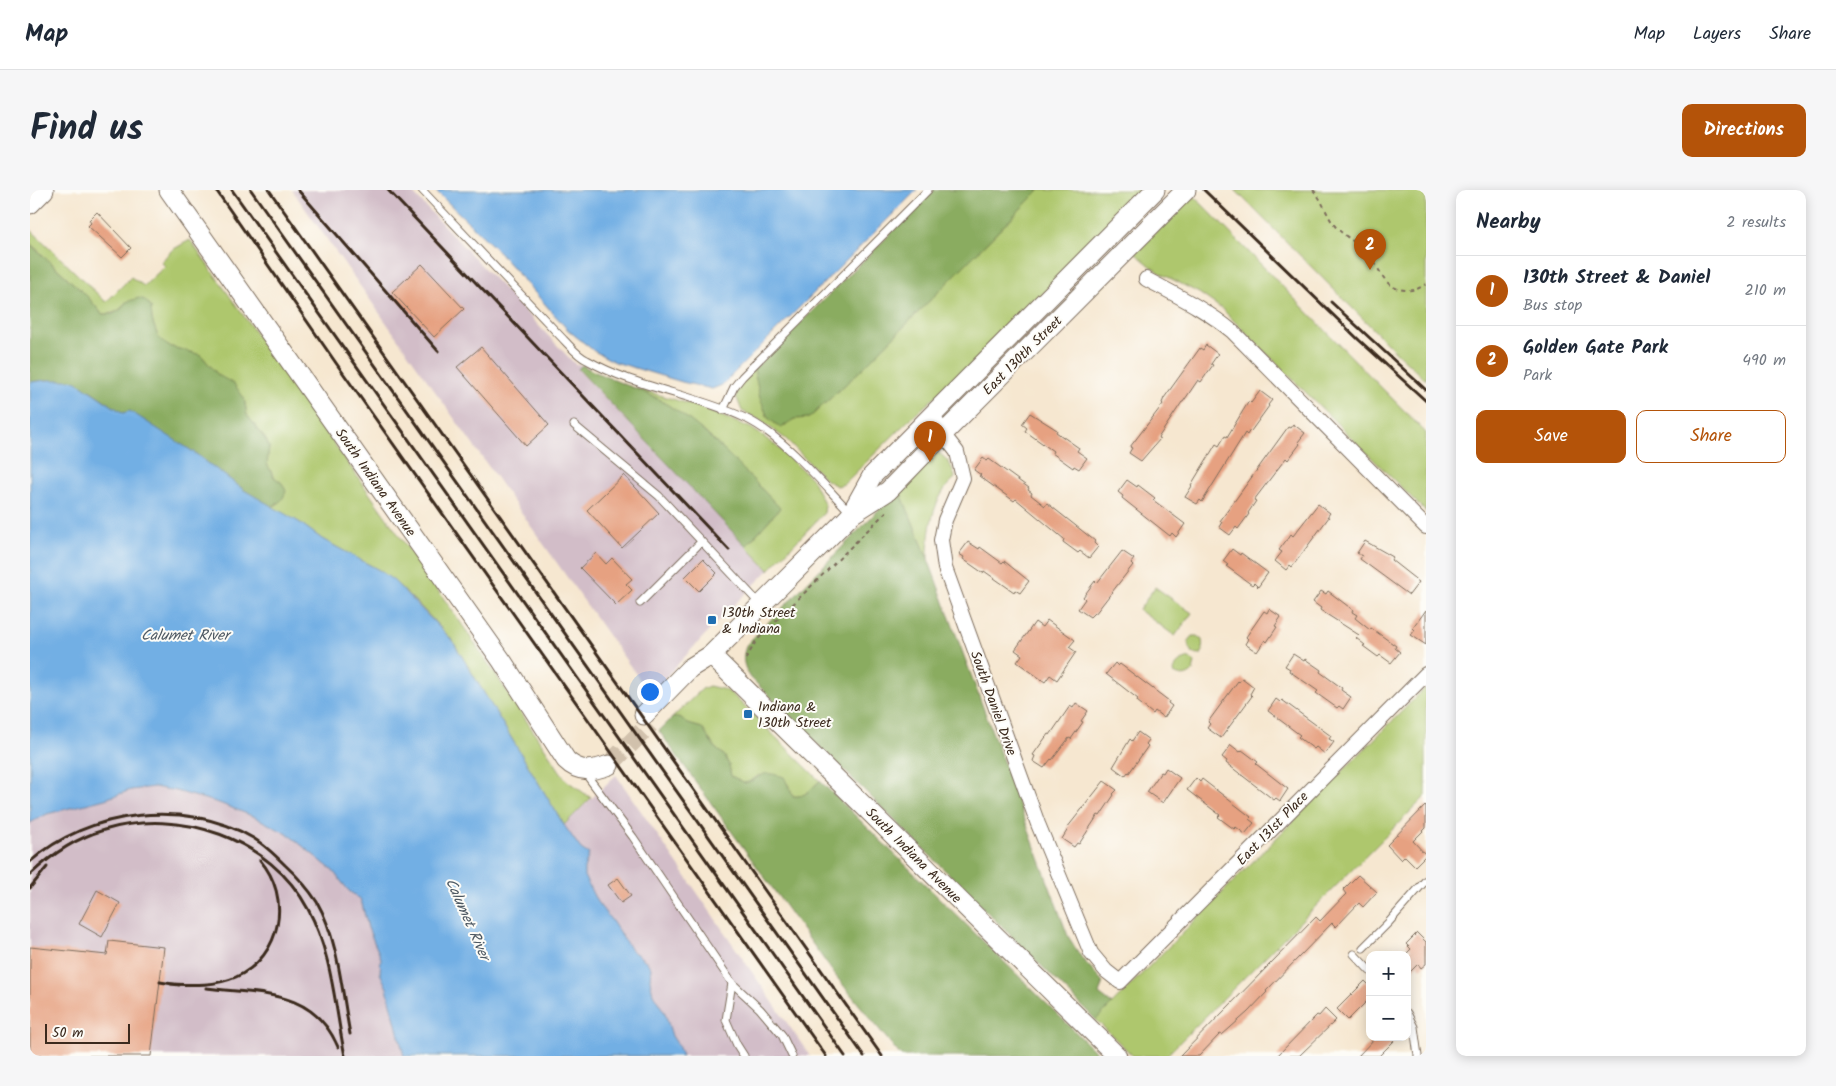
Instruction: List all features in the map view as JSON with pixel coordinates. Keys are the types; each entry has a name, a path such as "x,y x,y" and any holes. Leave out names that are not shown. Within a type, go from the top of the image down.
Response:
{"main road":[{"path":"30,204 44,190"},
{"name":"South Indiana Avenue","path":"169,190 497,653 566,760 571,766 584,770"},
{"name":"East 130th Street","path":"852,514 872,476 1156,190"},
{"name":"East 130th Street","path":"647,719 698,676 711,655 852,514 888,491 1186,190"},
{"name":"South Indiana Avenue","path":"711,655 1117,1056"},
{"path":"584,770 596,770 606,760"}],"street":[{"path":"1146,279 1204,310 1233,332 1426,527"},
{"name":"South Daniel Drive","path":"933,414 943,434 957,452 963,478 945,520 941,540 945,568 1038,824 1091,953 1106,971 1120,982"},
{"name":"East 131st Place","path":"1120,982 1426,674"}],"lane":[{"path":"422,190 557,333 585,360 640,383 746,419 767,432 799,459 852,514"},
{"path":"723,410 734,387 742,377 928,190"},
{"path":"574,425 659,496 761,605"},
{"path":"640,603 701,542"},
{"path":"584,770 633,836 732,983 760,1009 782,1035 792,1056"},
{"path":"1363,948 1426,880"},
{"path":"1354,954 1366,966"},
{"path":"732,983 726,1020 744,1056"},
{"path":"1411,1021 1414,1027 1418,1056"}],"path":[{"path":"1313,190 1337,229 1368,253 1378,266 1388,285 1398,290 1414,291 1426,284"},
{"path":"746,659 756,641 894,504"}],"shaded area":[{"path":"292,190 410,190 575,364 582,365 578,370 769,570 650,694"},
{"path":"616,775 810,1056 682,1056 672,1036 665,1013 653,994 650,980 651,968 646,961 631,950 597,902 584,876 586,851 581,849 564,825"},
{"path":"154,787 219,803 255,817 289,835 332,870 349,891 361,900 368,928 381,958 380,973 387,988 404,1056 30,1056 30,823 47,814 105,799 131,790"}],"green space":[{"path":"934,190 1039,190 861,370 809,418 794,419 781,428 768,418 760,398 754,369"},
{"path":"1039,190 1146,190 987,351 908,421 844,484 837,486 826,480 786,439 758,419 742,411 736,396 740,383 754,369 760,398 768,418 781,428 794,419 809,418 861,370"},
{"path":"1235,190 1426,190 1426,380 1393,349"},
{"path":"1192,194 1426,433 1426,512 1222,309 1199,293 1158,272 1135,253"},
{"path":"30,229 106,302 131,277 144,286 165,266 161,262 172,250 190,240 461,623 566,780 591,798 564,825 452,640 394,581 379,570 322,539 299,522 270,507 278,504 282,483 274,477 267,464 269,447 247,415 244,398 218,375 201,355 168,346 158,337 152,320 151,307 126,302 116,312 102,314 87,296 30,243"},
{"path":"30,244 87,296 102,314 113,314 121,309 126,302 139,298 145,300 151,307 152,320 158,337 168,346 201,355 218,375 234,384 244,398 247,415 269,447 267,464 274,477 282,483 286,491 280,501 270,507 192,451 123,413 91,391 47,380 30,382"},
{"path":"582,365 649,394 676,410 723,449 780,508 746,546 578,369"},
{"path":"629,386 696,406 751,428 774,444 812,479 825,505 824,513 769,570 746,546 780,508 706,433 659,399"},
{"path":"937,452 949,463 955,478 947,486 936,505 930,527 928,559 899,489"},
{"path":"899,489 928,559 1068,936 1081,957 1103,982 1099,994 1112,1004 1096,1020 751,678 746,670 744,654 747,644"},
{"path":"1155,587 1192,613 1175,636 1139,610"},
{"path":"1193,636 1197,636 1202,640 1203,651 1201,654 1192,653 1189,648 1189,640"},
{"path":"1189,658 1195,662 1193,671 1184,676 1174,673 1174,670 1181,661"},
{"path":"709,686 726,690 734,696 820,781 805,794 793,796 789,785 759,775 750,782 745,783 731,776 729,765 724,755 715,748 702,728 688,724 680,717 672,718 702,689"},
{"path":"1426,687 1426,796 1166,1056 1133,1056 1096,1020"},
{"path":"680,717 688,724 702,728 715,748 724,755 729,765 731,776 745,783 762,775 776,775 784,777 793,796 798,796 808,792 820,781 1100,1056 901,1056 835,975 659,731 672,718"}],"water":[{"path":"435,190 917,190 722,385 712,389 615,362 594,351 568,330 496,249"},
{"name":"Calumet River","path":"71,380 77,382 123,413 130,411 192,451 244,490 299,522 322,539 379,570 394,581 452,640 564,825 581,849 589,854 584,869 584,876 597,902 631,950 646,961 651,968 650,980 653,994 665,1013 672,1036 682,1056 404,1056 387,988 380,973 381,958 368,928 361,900 349,891 332,870 289,835 255,817 219,803 154,787 131,790 105,799 47,814 30,823 30,382"}],"building":[{"path":"97,212 131,248 122,257 88,226 91,223 89,220"},
{"path":"422,264 464,309 434,337 392,292"},
{"path":"1206,345 1218,354 1211,364 1213,365 1201,382 1198,380 1158,438 1160,439 1141,461 1129,453 1132,448 1130,447 1163,404 1164,398 1200,348 1203,350"},
{"path":"481,347 549,425 526,446 457,367"},
{"path":"1260,391 1272,400 1269,406 1251,431 1247,435 1245,433 1202,502 1200,500 1197,504 1185,497 1216,444 1219,446 1225,436 1227,437 1249,401 1251,403"},
{"path":"1030,413 1057,430 1056,432 1079,448 1077,451 1087,458 1079,469 1074,466 1073,468 1025,431 1027,428 1022,424"},
{"path":"1293,424 1305,433 1298,442 1300,444 1288,460 1286,458 1254,500 1256,501 1249,514 1238,529 1236,527 1230,535 1219,527 1222,522 1220,521 1288,427 1290,428"},
{"path":"983,458 987,461 989,459 1029,488 1028,490 1032,493 1031,495 1045,506 1047,503 1095,541 1094,543 1098,547 1089,558 1080,551 1078,553 1063,542 1064,539 1016,499 1014,501 979,476 981,475 974,470"},
{"path":"624,475 659,513 622,548 587,510"},
{"path":"1127,480 1137,487 1138,485 1155,498 1153,500 1185,524 1176,537 1172,533 1170,536 1122,498 1123,496 1118,492"},
{"path":"1318,504 1330,513 1327,517 1329,517 1292,567 1290,565 1286,570 1275,561 1282,552 1279,550 1291,534 1293,536"},
{"path":"1365,541 1393,557 1391,560 1419,582 1409,595 1360,559 1362,556 1357,553"},
{"path":"968,542 979,549 980,547 1002,563 1004,561 1029,581 1020,593 1015,590 1014,592 963,559 964,557 959,554"},
{"path":"1232,549 1240,555 1241,553 1268,573 1258,587 1254,583 1252,585 1226,566 1228,565 1223,561"},
{"path":"1122,551 1134,559 1131,563 1133,565 1095,614 1090,617 1078,609 1085,599 1083,597 1095,581 1097,583"},
{"path":"596,553 606,564 612,558 632,579 626,584 632,590 616,605 580,568"},
{"path":"703,559 717,573 699,591 685,577"},
{"path":"1321,591 1326,594 1328,591 1353,610 1352,612 1357,615 1355,618 1396,646 1395,648 1400,652 1391,663 1380,655 1378,657 1363,646 1365,645 1356,638 1359,635 1320,610 1321,608 1313,602"},
{"path":"1269,609 1281,617 1267,642 1265,640 1257,652 1245,644 1248,639 1246,637 1264,611 1267,613"},
{"path":"1426,610 1426,645 1411,635 1415,630 1413,628"},
{"path":"1047,620 1075,640 1069,647 1076,652 1057,680 1050,675 1045,682 1017,662 1022,655 1015,650 1035,622 1042,627"},
{"path":"1293,654 1304,661 1305,659 1321,670 1320,672 1351,697 1343,709 1339,706 1337,708 1316,693 1318,691 1289,671 1290,669 1285,666"},
{"path":"1115,663 1118,666 1120,664 1169,701 1168,703 1172,706 1164,718 1155,711 1153,714 1137,701 1138,699 1106,674"},
{"path":"1242,678 1254,687 1250,694 1252,696 1221,738 1207,728 1210,724 1208,722"},
{"path":"1276,699 1280,702 1282,700 1331,736 1329,739 1334,742 1325,754 1316,747 1314,749 1298,737 1300,735 1268,711"},
{"path":"1076,703 1088,711 1081,721 1083,722 1071,739 1069,738 1044,768 1033,761 1035,756 1033,755 1048,734 1050,735 1070,706 1073,708"},
{"path":"1138,732 1149,740 1146,744 1148,746 1125,776 1113,767 1130,739 1132,741"},
{"path":"1231,745 1240,752 1242,750 1258,762 1256,764 1288,789 1280,801 1276,798 1274,800 1226,763 1227,761 1222,757"},
{"path":"1166,768 1180,778 1163,803 1147,792"},
{"path":"1196,778 1200,782 1202,779 1251,817 1249,819 1254,823 1245,834 1236,827 1234,829 1218,817 1220,815 1187,790"},
{"path":"1104,781 1117,790 1079,844 1077,843 1074,847 1062,839 1067,828"},
{"path":"1426,805 1426,828 1413,841 1426,855 1415,866 1405,856 1401,860 1387,845"},
{"path":"1358,875 1377,892 1363,907 1359,903 1336,927 1332,923 1248,1012 1222,1035 1220,1034 1199,1056 1180,1056 1316,917 1320,921 1346,894 1343,890"},
{"path":"618,878 631,896 621,903 608,885"},
{"path":"97,890 120,903 102,937 79,924"},
{"path":"1417,933 1426,942 1426,964 1421,968 1418,964 1411,971 1411,951 1409,951 1411,949 1406,944"},
{"path":"109,941 164,947 151,1056 30,1056 30,947 107,955"},
{"path":"1366,982 1366,1002 1348,1020 1337,1009"},
{"path":"1325,1009 1336,1020 1299,1056 1277,1056 1317,1015 1319,1016"},
{"path":"1372,1041 1394,1041 1379,1056 1358,1056"}],"tunnel":[{"path":"609,765 650,724"}],"railway":[{"path":"216,190 336,363 826,1056"},
{"path":"232,190 845,1056"},
{"path":"251,190 864,1056"},
{"path":"269,190 882,1056"},
{"path":"298,190 438,351"},
{"path":"388,190 729,550"},
{"path":"1204,190 1359,340 1426,401"},
{"path":"1331,302 1426,390"},
{"path":"30,862 53,844 80,831 108,821 138,816 168,814 198,818 226,825 253,838 270,850 298,878 314,897 324,916 335,949 350,1034"},
{"path":"30,875 55,854 74,842 94,833 133,824 162,823 191,826 220,834 247,847 271,863 291,884 308,909 316,926 328,962 345,1056"},
{"path":"171,984 204,984 228,980 252,967 264,955 272,941 279,908 276,891 270,875 260,860"},
{"path":"30,888 47,867"},
{"path":"160,982 179,985"},
{"path":"206,988 265,994 299,1004 314,1014 327,1028 338,1047"}],"place":[{"name":"Golden Gate Park","path":"1370,270"},
{"name":"130th Street & Daniel","path":"930,462"},
{"name":"130th Street & Indiana","path":"712,620"},
{"name":"Indiana & 130th Street","path":"748,714"}]}
